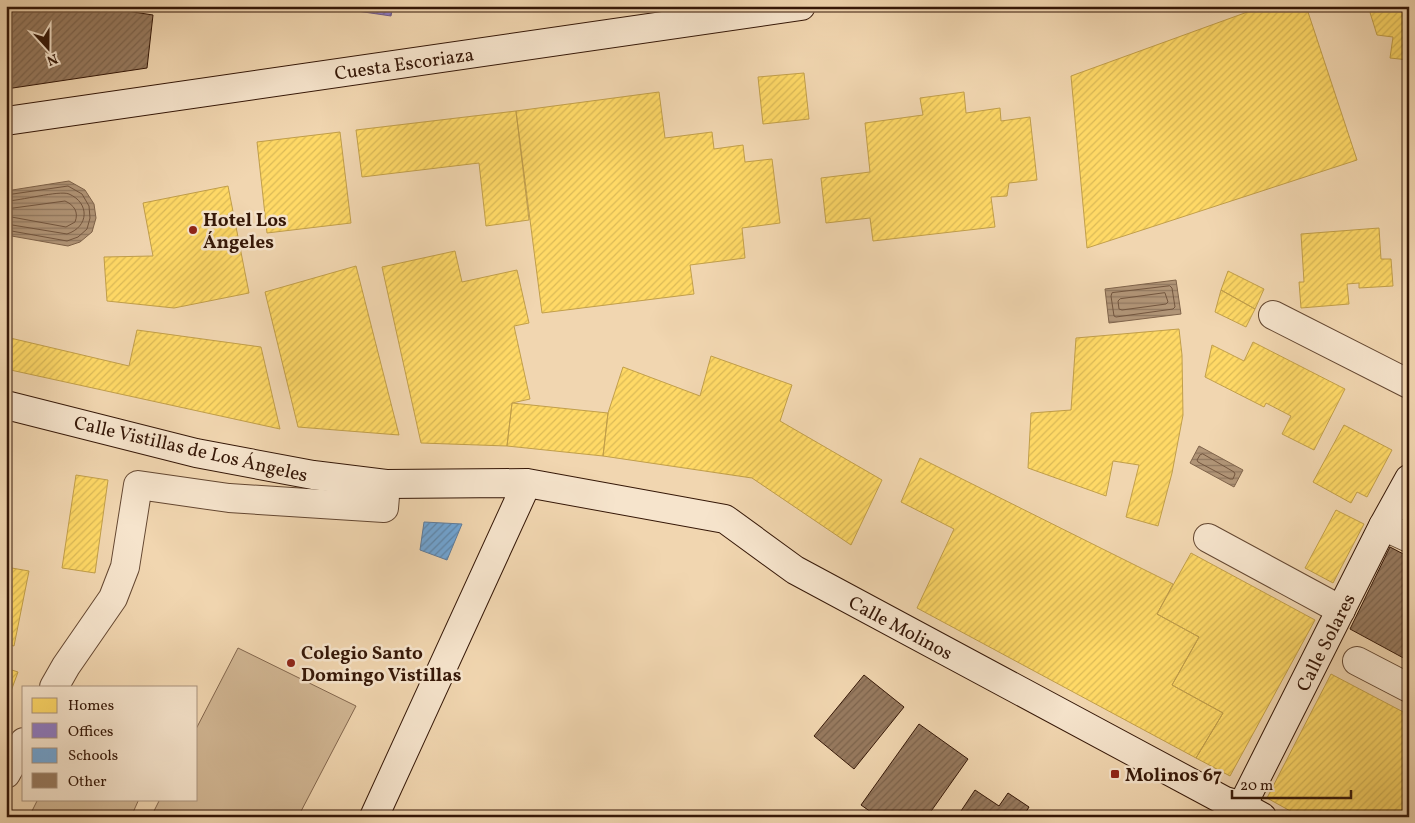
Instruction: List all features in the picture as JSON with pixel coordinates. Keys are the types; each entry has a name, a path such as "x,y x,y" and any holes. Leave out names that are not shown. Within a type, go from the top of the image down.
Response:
{"main road":[{"name":"Cuesta Escoriaza","path":"6,121 801,6"},
{"path":"1273,314 1409,384"},
{"name":"Calle Vistillas de Los Ángeles","path":"6,405 196,453 313,475 386,484 527,483"},
{"name":"Calle Solares","path":"1247,813 1342,610 1383,526 1409,479"},
{"path":"374,817 527,483"},
{"name":"Calle Molinos","path":"527,483 725,519 795,570 1247,813"},
{"path":"55,686 66,666 113,598 125,567 138,485 230,498 384,508 386,484"},
{"path":"1383,526 1409,538"},
{"path":"1208,538 1342,610"},
{"path":"1357,661 1409,688"},
{"path":"6,774 22,746"}],"shaded area":[{"path":"238,648 356,706 298,817 151,817 160,800 198,800 198,725"},
{"path":"38,800 139,800 131,817 29,817"}],"water":[{"path":"69,181 85,190 94,204 96,218 92,232 80,242 68,246 6,235 6,191"},
{"path":"1176,280 1181,314 1109,323 1105,289"},
{"path":"1199,446 1243,470 1234,487 1190,463"}],"building: Homes":[{"path":"1264,6 1306,6 1357,160 1087,248 1071,76"},
{"path":"1368,6 1409,6 1409,60 1390,58 1393,37 1377,35"},
{"path":"804,73 809,119 763,124 758,77"},
{"path":"659,92 665,138 712,132 714,149 743,145 745,162 772,159 780,223 742,228 745,258 690,265 694,294 542,313 516,111"},
{"path":"964,92 966,113 1000,108 1001,121 1030,117 1037,180 1009,183 1007,196 991,197 995,227 873,241 870,218 826,223 821,178 870,172 865,123 923,115 920,98"},
{"path":"516,111 529,220 486,226 479,163 362,177 356,130"},
{"path":"340,132 351,223 267,233 257,142"},
{"name":"Hotel Los Ángeles","path":"228,186 249,293 174,308 107,301 104,257 153,256 143,203"},
{"path":"1379,228 1381,259 1391,259 1393,286 1359,288 1359,283 1347,284 1349,304 1301,308 1299,282 1304,282 1301,234"},
{"path":"455,251 462,282 517,270 529,323 514,326 530,399 512,403 507,446 421,443 382,267"},
{"path":"356,266 399,435 298,427 265,292"},
{"path":"1228,271 1264,289 1255,309 1221,290"},
{"path":"1221,290 1255,309 1246,327 1215,312"},
{"path":"1179,329 1182,355 1183,415 1172,473 1158,526 1126,517 1139,465 1113,461 1106,496 1028,468 1031,413 1071,410 1076,338"},
{"path":"137,330 261,347 280,429 6,369 6,337 129,366"},
{"path":"1253,342 1345,389 1314,450 1282,434 1291,416 1266,403 1264,407 1205,377 1212,345 1244,361"},
{"path":"711,356 792,385 780,421 882,480 851,545 752,478 603,456 608,413 623,367 700,396"},
{"path":"512,403 608,413 603,456 507,446"},
{"path":"1344,425 1392,450 1367,497 1357,492 1351,503 1313,482"},
{"path":"920,458 1173,584 1157,614 1199,637 1172,685 1223,713 1196,758 917,608 954,529 901,502"},
{"path":"76,475 108,480 95,573 62,568"},
{"path":"1336,510 1364,524 1333,583 1305,568"},
{"path":"1191,553 1315,620 1230,776 1196,758 1223,713 1172,685 1199,637 1157,614"},
{"path":"6,567 29,571 14,646 6,644"},
{"path":"6,668 18,672 6,705"},
{"path":"1331,674 1409,715 1409,817 1301,817 1267,798"}],"building: Offices":[{"path":"323,6 393,6 391,16"}],"building: Schools":[{"path":"424,522 462,524 447,560 420,550"}],"building: Other":[{"path":"10,6 95,6 153,15 147,68 6,89 6,33"},
{"path":"1390,547 1409,557 1409,661 1350,629"},
{"path":"864,675 904,707 854,769 814,736"},
{"path":"919,724 968,759 927,817 878,817 861,805"},
{"path":"975,790 999,806 1008,793 1029,807 1023,817 957,817"}],"place":[{"name":"Hotel Los Ángeles","path":"193,230"},
{"name":"Colegio Santo Domingo Vistillas","path":"291,663"},
{"name":"Molinos 67","path":"1115,774"}]}
